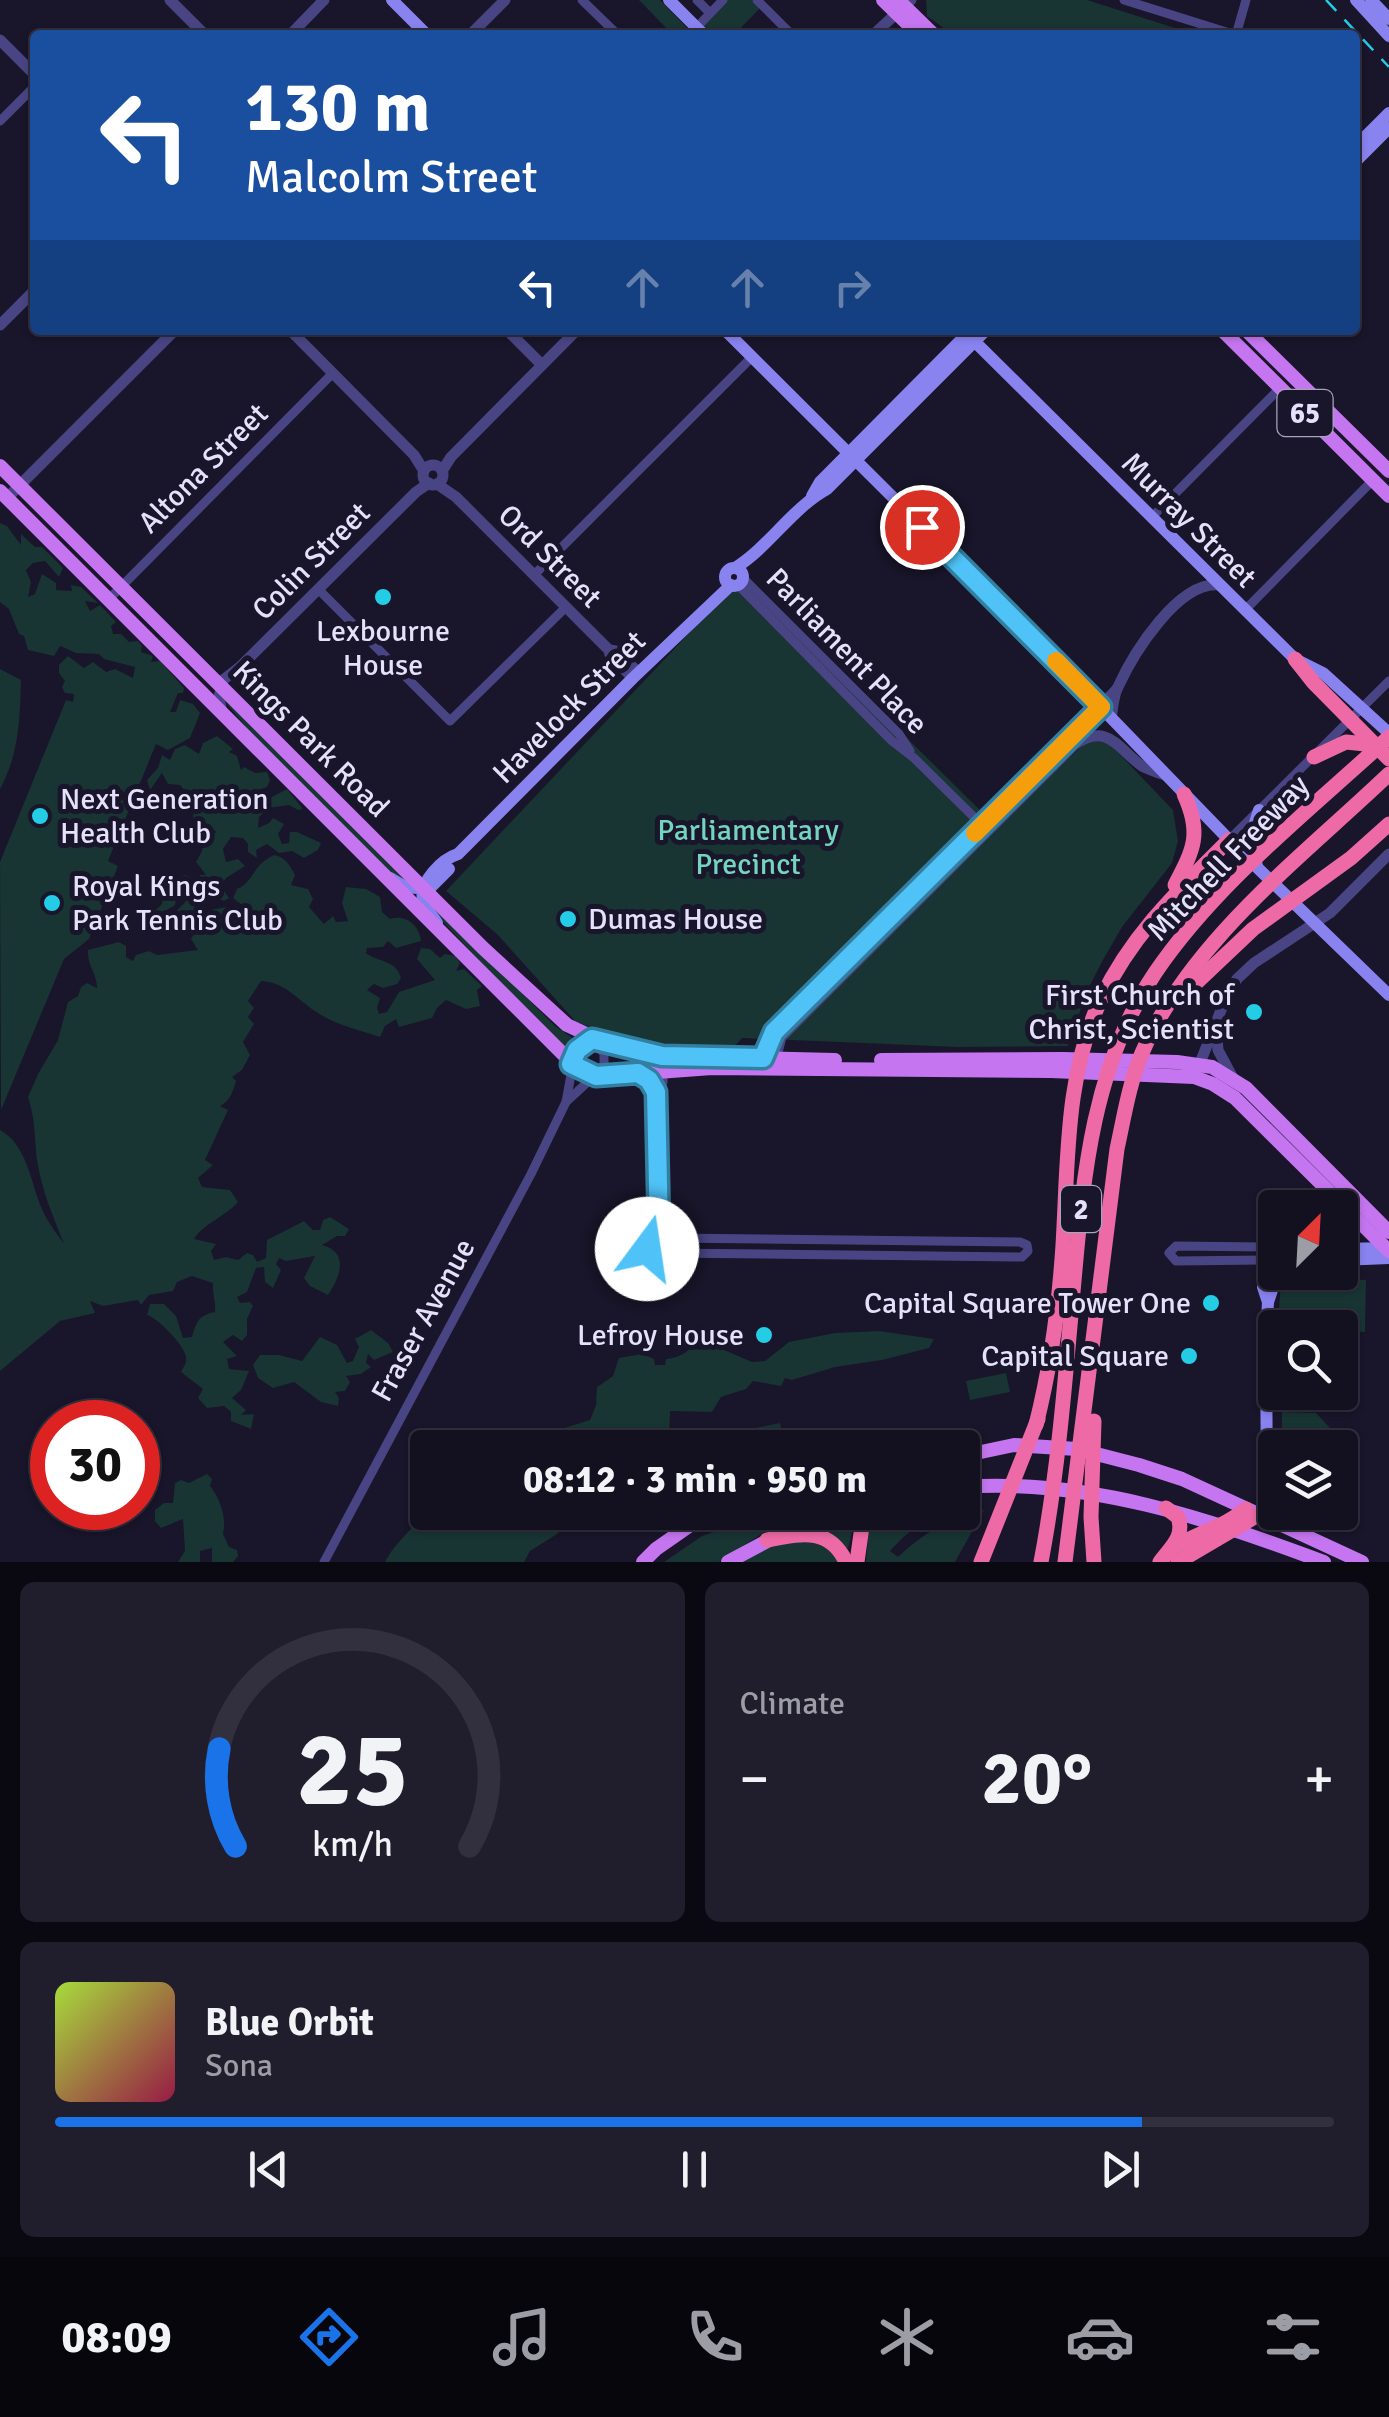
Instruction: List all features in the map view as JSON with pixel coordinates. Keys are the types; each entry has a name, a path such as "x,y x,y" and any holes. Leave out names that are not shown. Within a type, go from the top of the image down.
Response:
{"highway":[{"path":"1295,658 1387,744"},
{"path":"1314,756 1346,742 1387,744"},
{"name":"Mitchell Freeway","path":"1057,1371 1069,1330 1092,1131 1109,1067 1134,1008 1163,963 1201,916 1362,762 1387,744"},
{"name":"Mitchell Freeway","path":"1093,1374 1117,1150 1127,1099 1142,1053 1160,1016 1225,929 1384,779"},
{"path":"1169,898 1196,838 1191,808 1184,794"},
{"path":"1160,1016 1253,930 1352,858 1389,824"},
{"path":"1041,1562 1059,1445 1057,1371 1069,1134 1082,1054 1113,977 1169,898 1229,840"},
{"path":"1352,858 1389,841"},
{"path":"981,1562 1057,1371"},
{"path":"1065,1562 1093,1374"},
{"path":"1090,1562 1093,1374"},
{"path":"1078,1475 1090,1562"},
{"path":"969,1562 1014,1484"},
{"path":"1166,1508 1178,1517 1181,1526 1169,1558"},
{"path":"1169,1558 1192,1536 1226,1528 1252,1512"},
{"path":"857,1562 861,1530"},
{"path":"767,1540 809,1533 824,1537 834,1543 846,1562"}],"main road":[{"path":"392,0 422,30"},
{"path":"670,0 700,30"},
{"path":"884,0 903,5 929,30"},
{"path":"1356,0 1389,36"},
{"path":"1371,0 1389,20"},
{"path":"903,5 916,30"},
{"path":"1360,141 1389,113"},
{"path":"1360,158 1383,142 1389,128"},
{"path":"734,335 1229,840 1247,851 1258,869 1389,994"},
{"name":"Havelock Street","path":"425,887 456,862 458,854 811,498 827,488 852,456 968,335"},
{"name":"Murray Street","path":"970,335 1295,658"},
{"name":"65","path":"1227,335 1389,496"},
{"name":"65","path":"1251,335 1389,471"},
{"name":"Kings Park Road","path":"0,466 550,1012 594,1040 662,1063"},
{"name":"Kings Park Road","path":"4,495 571,1064"},
{"path":"1247,851 1259,810"},
{"path":"384,873 405,887 425,887 423,901 444,933"},
{"path":"571,1064 596,1076 638,1073 662,1063 1061,1065 1196,1070 1233,1078 1389,1232"},
{"path":"1196,1070 1235,1098 1327,1190"},
{"path":"1358,1221 1388,1251"},
{"path":"1358,1250 1388,1251"},
{"path":"1358,1257 1388,1251"},
{"path":"1252,1512 1264,1462 1268,1302 1272,1290"},
{"path":"980,1452 1014,1445 1078,1449 1182,1479 1362,1562"},
{"path":"980,1486 1060,1490 1166,1508 1324,1562"},
{"path":"643,1562 685,1530"},
{"path":"728,1562 787,1530"}],"street":[{"path":"170,0 200,30"},
{"path":"295,30 324,0"},
{"path":"582,0 613,30"},
{"path":"698,0 710,13"},
{"path":"702,30 723,0"},
{"path":"757,0 787,30"},
{"path":"1124,0 1220,30"},
{"path":"1237,30 1246,0"},
{"path":"475,30 501,1"},
{"path":"877,30 903,5"},
{"path":"0,40 30,70"},
{"path":"0,121 30,91"},
{"path":"0,325 30,295"},
{"path":"4,495 20,486 170,335"},
{"name":"Ord Street","path":"295,335 610,655 636,676"},
{"path":"511,335 542,366"},
{"name":"Colin Street","path":"220,688 223,680 573,335"},
{"path":"534,575 752,357"},
{"name":"Altona Street","path":"109,599 333,374"},
{"path":"1151,518 1280,388"},
{"path":"1245,610 1373,480"},
{"name":"Parliament Place","path":"738,575 899,734 914,758 985,828"},
{"path":"768,1063 774,1032 1106,712 1167,612 1197,589 1219,585"},
{"path":"318,589 450,721 566,607"},
{"path":"1229,840 1389,681"},
{"path":"193,684 220,688 222,714"},
{"path":"985,828 1086,737 1112,739 1143,766 1165,774"},
{"path":"1196,1070 1226,995 1246,969 1317,924 1389,854"},
{"path":"1218,1016 1216,1041 1233,1078"},
{"path":"571,1064 577,1050 594,1040 605,1058 596,1076"},
{"path":"659,1231 658,1099 663,1082 662,1063"},
{"name":"Fraser Avenue","path":"324,1562 532,1174 566,1102 571,1064"},
{"path":"638,1073 649,1080 658,1099"},
{"name":"Fraser Avenue","path":"566,1102 596,1076"},
{"path":"659,1231 668,1238 1020,1242 1027,1245 1028,1251 1022,1258 654,1255 646,1244 649,1234 659,1231"},
{"path":"664,1253 669,1246 668,1238"},
{"path":"770,1239 770,1255"},
{"path":"863,1256 864,1240"},
{"path":"1176,1246 1271,1254 1176,1262 1169,1252 1176,1246"}],"green space":[{"path":"639,0 660,0 689,30 668,30"},
{"path":"727,0 752,0 760,8 739,30 701,27"},
{"path":"926,0 1087,0 1181,30 946,30 927,16"},
{"name":"Royal Kings Park Tennis Club","path":"0,523 21,545 21,534 35,547 42,547 63,568 59,577 45,561 33,563 26,570 31,582 28,597 35,594 42,574 56,583 56,590 72,591 71,585 81,587 98,603 85,601 90,611 100,605 116,622 111,626 113,634 121,634 129,642 138,641 141,652 153,656 151,662 160,661 184,688 170,712 176,712 180,700 193,704 200,713 190,738 168,750 156,744 108,861 118,866 89,939 64,959 1,1110 0,862 66,700 73,702 74,694 65,693 62,687 65,681 59,665 68,656 84,668 93,662 106,672 115,669 133,678 135,667 60,646 54,656 28,650 9,609 0,602"},
{"name":"Parliamentary Precinct","path":"743,576 995,825 1090,739 1107,741 1173,810 1178,841 1172,863 1122,927 1103,960 1087,991 1068,1046 958,1047 742,1038 733,1048 641,1044 576,1022 498,935 446,891"},
{"path":"0,669 21,680 15,749 0,789"},
{"path":"222,697 412,883 393,876 255,738"},
{"path":"217,736 233,749 229,752 237,756 241,770 244,767 255,773 267,772 267,787 250,793 268,799 287,789 303,809 289,805 268,808 259,817 258,828 273,818 284,824 278,834 282,844 289,843 290,832 321,843 318,850 304,858 292,851 279,853 267,844 256,850 257,858 248,852 243,838 231,837 223,849 226,862 238,859 245,866 221,886 229,898 224,901 213,886 199,880 200,875 206,875 196,862 204,836 217,832 193,820 194,802 180,785 168,784 162,773 150,790 147,780 158,768 162,755 170,760 175,749 185,745 199,754 203,743"},
{"path":"274,855 293,871 291,885 308,889 313,899 309,907 324,924 333,916 336,922 348,921 342,903 346,887 366,889 380,897 382,912 390,919 406,919 414,925 421,941 396,948 388,941 383,947 367,948 366,953 391,964 401,978 397,984 383,988 374,984 367,990 380,998 379,1014 387,1012 399,992 435,980 417,959 421,948 430,949 440,958 445,954 455,956 460,963 456,971 464,969 482,986 477,990 480,1006 466,1009 446,1000 432,1018 399,1027 396,1019 385,1026 380,1037 325,1017 270,982 261,981 248,1001 254,1008 248,1017 254,1024 243,1042 250,1055 242,1070 232,1077 236,1081 232,1092 220,1106 228,1110 205,1160 213,1165 198,1178 202,1187 230,1190 238,1202 194,1239 216,1244 211,1251 214,1260 238,1260 247,1253 257,1262 266,1258 267,1240 304,1221 313,1230 320,1230 323,1220 330,1217 349,1229 345,1236 322,1245 331,1248 339,1259 333,1288 328,1295 310,1286 304,1278 315,1256 286,1261 279,1258 276,1264 281,1270 273,1288 265,1282 264,1267 256,1268 247,1292 237,1297 240,1303 250,1302 253,1306 247,1319 247,1335 242,1341 233,1335 223,1342 237,1356 227,1359 229,1369 249,1371 241,1390 232,1398 246,1410 241,1415 254,1414 251,1429 231,1421 231,1412 224,1406 207,1408 198,1398 203,1389 181,1372 186,1359 181,1346 164,1326 147,1315 150,1304 164,1304 176,1316 183,1338 192,1337 199,1320 215,1312 215,1308 213,1283 192,1276 177,1282 173,1291 149,1295 141,1305 138,1300 103,1306 90,1301 95,1313 60,1321 0,1371 0,1130 22,1155 44,1214 64,1244 42,1183 28,1097 58,1040 68,1002 87,983 97,988 88,950 119,942 126,946 126,957 133,961 136,955 149,951 157,955 198,950 191,939 204,916 212,922 210,910 228,907 238,914 249,910 233,898 237,889"},
{"path":"184,875 200,891 186,933 167,921 187,900 183,896 154,918 148,916 149,908 157,909 162,904 162,884 175,884"},
{"path":"426,898 555,1026 577,1041 569,1055 429,907"},
{"path":"1358,1280 1366,1280 1365,1332 1358,1332 1358,1310 1279,1310 1280,1290 1358,1290"},
{"path":"371,1330 393,1352 374,1360 368,1354 366,1363 371,1367 361,1374 346,1376 350,1382 345,1391 335,1392 338,1406 321,1402 294,1382 273,1388 258,1378 253,1365 260,1355 302,1361 320,1337 337,1345 347,1363 353,1361 359,1347 355,1339"},
{"path":"879,1331 934,1339 929,1348 792,1380 785,1378 781,1386 753,1381 746,1389 721,1397 712,1412 670,1411 669,1430 558,1430 590,1420 597,1387 613,1376 619,1358 642,1354 654,1359 655,1365 665,1365 666,1359 682,1355 690,1348 701,1350 701,1340 752,1362 765,1361 789,1342 835,1333"},
{"path":"1006,1373 1010,1392 970,1400 966,1381"},
{"path":"1282,1412 1316,1413 1332,1430 1282,1430"},
{"path":"780,1423 781,1430 745,1430"},
{"path":"207,1474 212,1479 210,1486 222,1509 223,1534 229,1547 237,1550 233,1562 212,1562 212,1548 200,1551 200,1562 178,1562 185,1551 183,1519 161,1528 160,1506 173,1503 175,1483 189,1483"},
{"path":"410,1529 561,1530 530,1551 524,1562 385,1562"},
{"path":"719,1530 767,1530 719,1562 664,1562 702,1536"},
{"path":"800,1530 852,1530 848,1549 836,1538"},
{"path":"869,1530 912,1530 890,1551 898,1557 934,1530 973,1530 955,1562 866,1562"},
{"path":"798,1538 824,1543 840,1562 738,1562 777,1542"}],"railway":[{"path":"1326,0 1354,30"},
{"path":"1360,36 1389,67"}],"slow traffic":[{"path":"975,833 1101,707 1056,661"}],"place":[{"name":"Lexbourne House","path":"383,597"},
{"name":"Next Generation Health Club","path":"40,816"},
{"name":"Royal Kings Park Tennis Club","path":"52,903"},
{"name":"Dumas House","path":"568,919"},
{"name":"First Church of Christ, Scientist","path":"1254,1012"},
{"name":"Capital Square Tower One","path":"1211,1303"},
{"name":"Lefroy House","path":"764,1335"},
{"name":"Capital Square","path":"1189,1356"}],"route":[{"path":"647,1249 646,1238 659,1231 656,1092 649,1080 638,1073 604,1076 578,1069 571,1064 577,1050 592,1039 662,1056 763,1058 774,1032 1101,707 922,527"}]}
